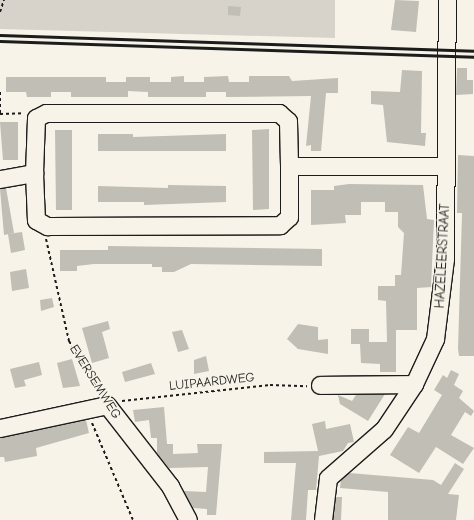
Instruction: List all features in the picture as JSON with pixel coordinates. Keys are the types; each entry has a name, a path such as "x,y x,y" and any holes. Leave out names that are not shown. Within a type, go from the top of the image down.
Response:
{"street":[{"name":"HAZELEERSTRAAT","path":"323,520 328,478 384,429 414,384 435,339 441,312 446,166 447,0"},
{"path":"46,113 279,113 288,121 289,166 289,217 280,225 45,226 36,220 34,173 36,118 46,113"},
{"path":"289,166 446,166"},
{"path":"0,179 34,173"},
{"path":"320,385 414,384"},
{"path":"0,428 107,405"},
{"name":"EVERSEMWEG","path":"107,405 170,486 188,520"}],"path":[{"path":"0,12 4,0"},
{"path":"0,92 0,114 26,113 36,118"},
{"name":"EVERSEMWEG","path":"45,226 70,341 107,405"},
{"name":"LUIPAARDWEG","path":"107,405 270,385 320,385"},
{"path":"86,409 133,520"}],"shaded area":[{"path":"0,0 335,0 335,38 0,29"}],"building":[{"path":"395,0 419,1 416,32 391,30"},
{"path":"228,6 241,7 240,16 228,15"},
{"path":"457,68 467,68 467,80 473,80 473,94 456,95"},
{"path":"402,70 422,71 421,133 426,133 425,146 387,142 383,105 371,104 371,91 400,92"},
{"path":"184,76 184,82 204,82 204,77 228,76 229,82 249,82 249,76 289,76 292,81 338,78 338,93 326,93 321,151 311,151 311,145 306,146 311,96 226,97 226,92 206,92 206,97 148,97 148,92 128,91 128,97 71,97 71,92 51,92 51,97 27,97 26,92 6,92 6,77 106,77 106,82 126,82 126,77 150,77 150,82 171,82 171,77"},
{"path":"0,122 18,122 18,160 3,160"},
{"path":"269,129 269,209 253,210 252,130"},
{"path":"55,130 72,130 72,210 56,210"},
{"path":"98,134 133,134 133,137 226,134 226,151 98,151"},
{"path":"458,155 474,156 474,356 459,356 458,349 462,213 457,213"},
{"path":"349,184 423,185 427,219 434,220 431,287 417,288 417,330 396,330 396,372 380,372 380,364 361,363 360,344 351,344 351,329 369,329 369,342 387,342 386,301 378,300 378,286 395,286 395,275 401,275 404,233 398,227 398,212 385,212 385,202 361,202 361,215 345,215 346,223 311,225 311,190 334,190 334,186"},
{"path":"168,185 226,186 226,202 144,205 144,202 98,202 98,186 168,188"},
{"path":"6,188 14,233 4,235 0,189"},
{"path":"22,232 25,250 11,253 8,234"},
{"path":"108,246 322,249 322,266 191,264 174,272 162,272 162,267 152,267 152,264 94,264 77,266 77,271 60,271 60,250 108,250"},
{"path":"26,269 29,288 12,291 10,272"},
{"path":"52,298 54,307 41,311 40,300"},
{"path":"108,321 110,329 102,332 109,358 92,363 82,328"},
{"path":"298,324 318,327 318,340 328,339 328,354 298,349 287,339"},
{"path":"182,330 189,349 178,352 172,332"},
{"path":"206,356 209,371 194,374 194,360"},
{"path":"72,359 80,386 63,388 57,363"},
{"path":"39,362 42,375 24,380 26,386 15,388 10,369"},
{"path":"151,363 155,374 125,382 122,372"},
{"path":"451,370 459,374 454,385 463,391 459,398 474,411 471,416 465,412 451,435 474,448 463,464 436,447 419,473 390,455 408,427 419,433 442,395 434,390 443,375 447,378"},
{"path":"385,394 368,421 340,404 338,395 352,401 356,395"},
{"path":"164,407 167,444 173,444 173,454 198,453 197,444 222,444 216,515 207,515 207,509 193,508 184,491 206,492 208,467 169,468 157,453 157,438 151,438 149,420 135,422 133,410"},
{"path":"86,420 89,433 36,448 37,456 5,462 4,457 0,457 0,438"},
{"path":"325,421 326,429 350,424 354,442 348,443 343,451 319,456 316,490 308,490 306,520 291,520 296,463 264,463 264,452 318,451 312,424"},
{"path":"455,463 464,469 448,494 459,495 456,520 388,520 388,492 340,488 341,480 349,473 433,480 441,485"},
{"path":"336,497 342,497 341,520 333,520"}],"railway":[{"path":"0,35 474,51"},
{"path":"0,41 474,57"}]}
